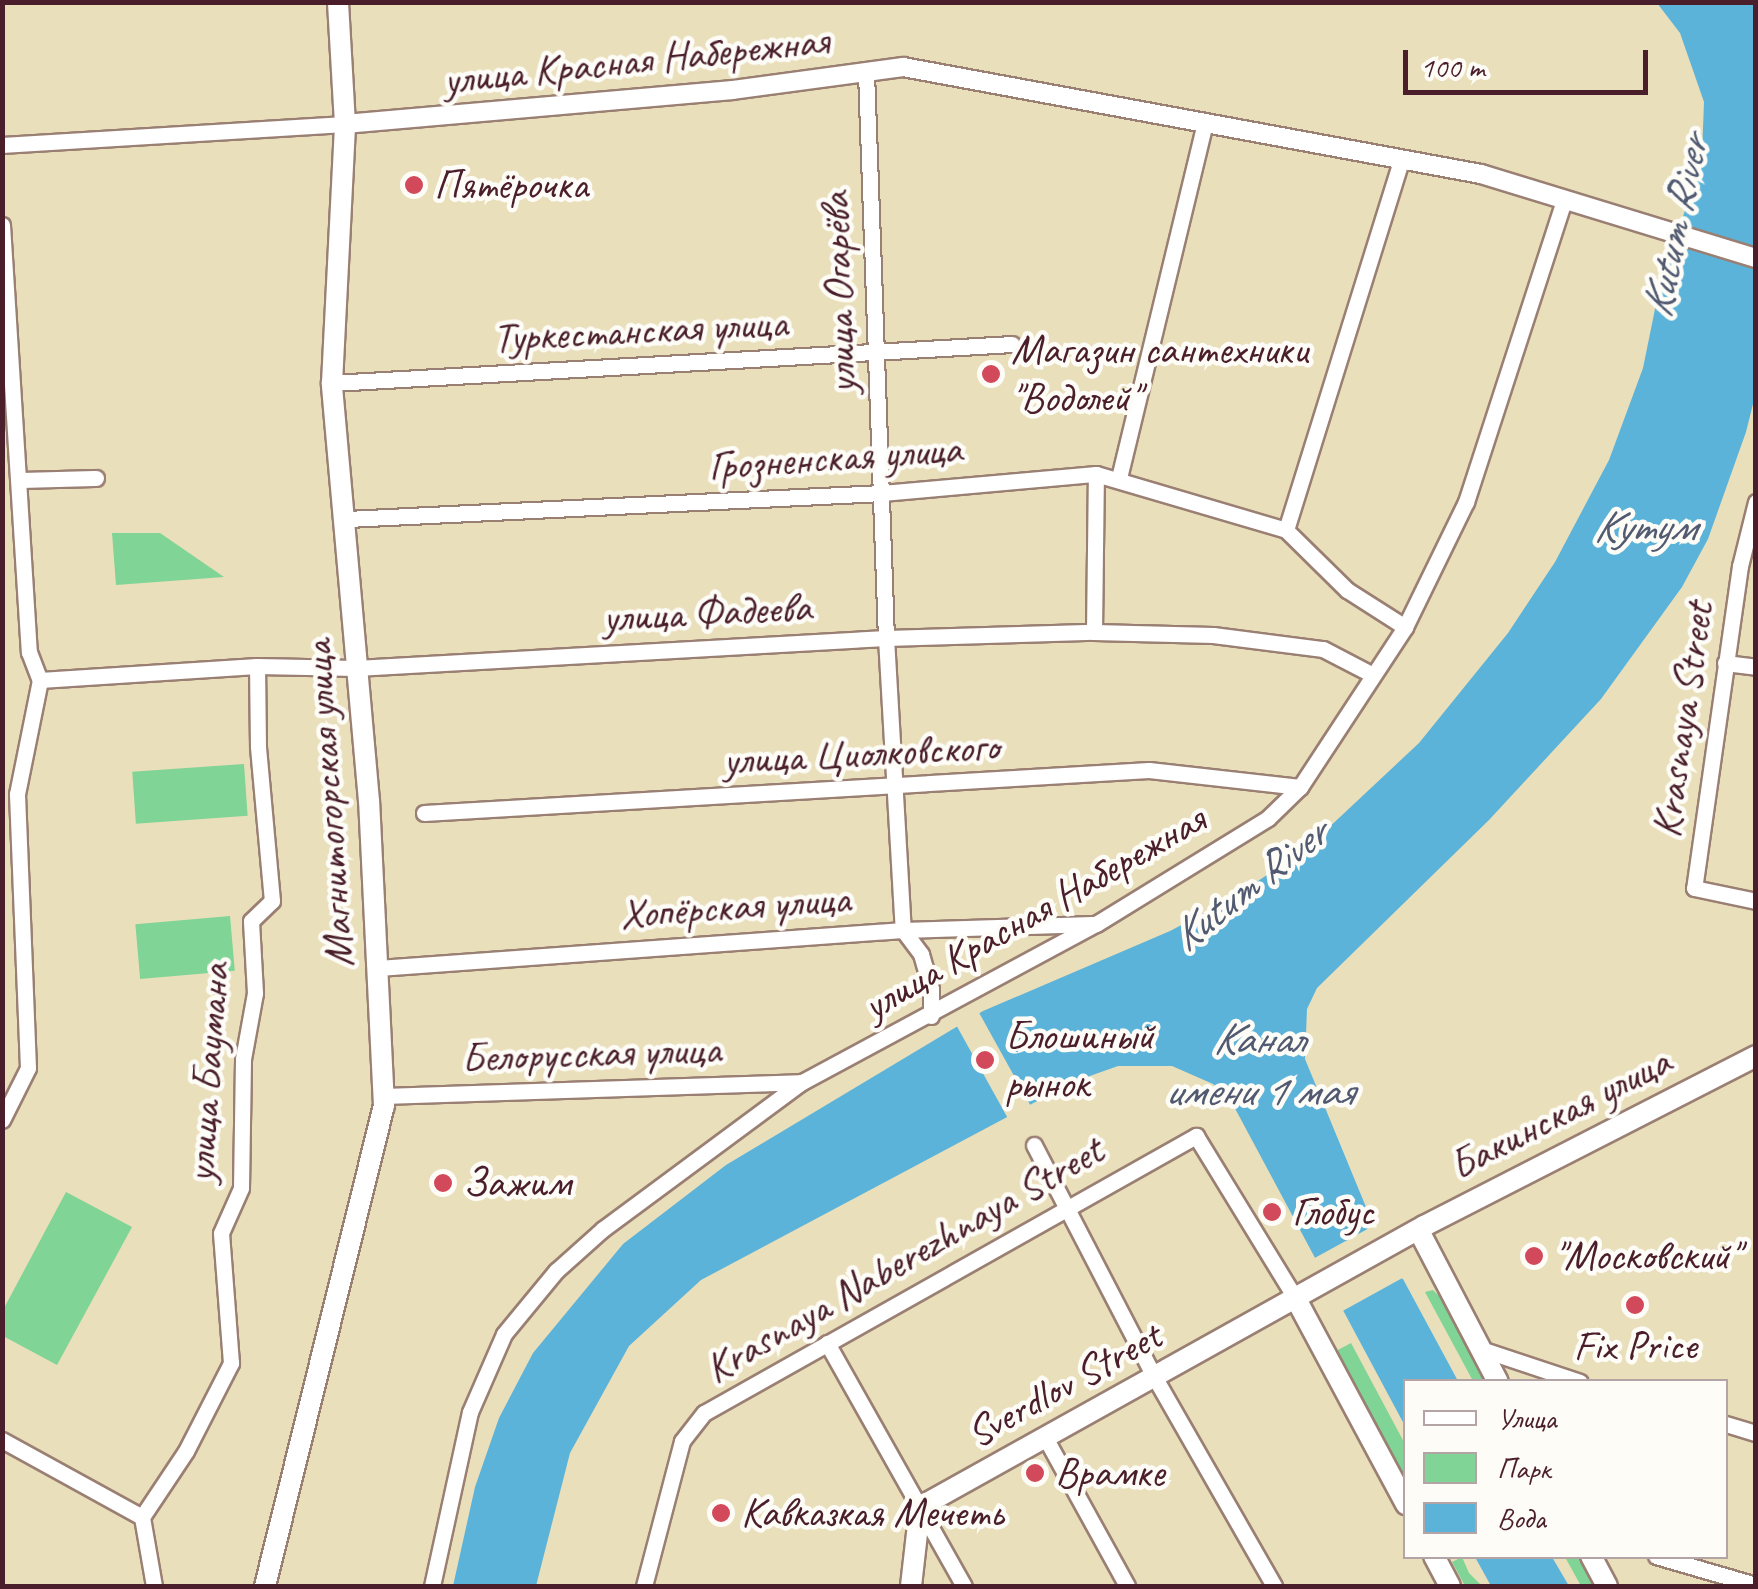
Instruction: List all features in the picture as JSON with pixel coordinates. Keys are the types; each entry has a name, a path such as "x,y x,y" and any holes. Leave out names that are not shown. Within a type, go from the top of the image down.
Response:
{"main road":[{"name":"Магнитогорская улица","path":"265,1586 383,1096 347,520 332,383 344,124 338,2"},
{"name":"Бакинская улица","path":"1305,1295 1756,1056"},
{"path":"1410,1236 1496,1379"},
{"path":"1305,1295 1403,1498"},
{"name":"Sverdlov Street","path":"920,1507 1305,1295"},
{"path":"910,1586 920,1507"},
{"path":"1436,1559 1450,1586"},
{"path":"1593,1559 1607,1586"}],"street":[{"name":"улица Красная Набережная","path":"2,145 344,124 732,90 903,67 1480,174 1756,258"},
{"name":"улица Огарёва","path":"866,72 886,638 903,930"},
{"path":"1120,478 1205,122"},
{"path":"1286,530 1401,160"},
{"name":"улица Красная Набережная","path":"432,1586 470,1412 504,1334 556,1271 603,1229 802,1082 1096,924 1268,818 1300,788 1404,627 1466,502 1564,201"},
{"path":"2,225 29,652 40,680 17,794 28,1068 2,1120"},
{"name":"Туркестанская улица","path":"332,383 1012,344"},
{"path":"1094,632 1096,474"},
{"name":"Грозненская улица","path":"347,520 882,493 1096,474 1286,530 1346,590 1404,627"},
{"path":"18,480 96,478"},
{"name":"Krasnaya Street","path":"1756,502 1740,566 1694,888 1756,901"},
{"name":"улица Фадеева","path":"40,680 257,666 356,668 886,638 1094,632 1214,635 1323,649 1372,674"},
{"path":"1725,663 1756,667"},
{"name":"улица Баумана","path":"142,1517 186,1451 231,1363 221,1233 241,1188 242,1060 254,993 252,921 272,901 258,746 257,666"},
{"name":"улица Циолковского","path":"424,813 1149,770 1300,788"},
{"name":"Хопёрская улица","path":"378,968 903,930 1096,924"},
{"path":"903,930 920,954 931,989 930,1016"},
{"name":"Белорусская улица","path":"383,1096 802,1082"},
{"name":"Krasnaya Naberezhnaya Street","path":"644,1586 682,1441 704,1413 1196,1136 1305,1295"},
{"path":"1034,1145 1155,1378 1274,1586"},
{"path":"827,1343 964,1586"},
{"path":"1481,1349 1571,1379"},
{"path":"1728,1425 1756,1433"},
{"path":"1046,1439 1127,1586"},
{"path":"2,1440 142,1517 154,1586"},
{"path":"1666,1559 1756,1585"}],"green space":[{"path":"112,533 160,533 224,577 116,585"},
{"path":"244,764 248,816 136,824 132,772"},
{"path":"230,916 235,971 140,979 135,924"},
{"path":"66,1192 132,1227 57,1365 3,1336 3,1310"},
{"path":"1433,1290 1444,1301 1486,1379 1472,1379 1425,1292"},
{"path":"1351,1343 1403,1440 1403,1473 1336,1351"},
{"path":"1463,1559 1469,1573 1482,1586 1465,1586 1452,1562"},
{"path":"1566,1559 1583,1559 1599,1586 1581,1586"}],"water":[{"name":"Кутум","path":"1657,3 1755,3 1755,396 1708,539 1682,587 1601,699 1489,820 1317,988 1307,1009 1305,1059 1366,1207 1367,1224 1387,1272 1403,1279 1457,1379 1403,1379 1403,1422 1231,1101 1213,1084 1172,1066 1118,1066 1073,1082 701,1280 629,1346 570,1453 536,1586 453,1586 475,1487 499,1418 533,1353 623,1244 726,1165 983,1011 1170,931 1233,898 1308,847 1419,743 1508,633 1555,562 1609,460 1643,368 1655,309 1702,154 1704,102 1680,33"},
{"path":"1476,1559 1553,1559 1569,1586 1491,1586"}],"pier":[{"path":"977,1009 1032,1109 1010,1121 954,1022"},
{"path":"1373,1226 1391,1269 1406,1276 1339,1313 1311,1260"}],"place":[{"name":"Пятёрочка","path":"414,185"},
{"name":"Магазин сантехники \"Водолей\"","path":"991,374"},
{"name":"Блошиный рынок","path":"985,1060"},
{"name":"Зажим","path":"443,1183"},
{"name":"Глобус","path":"1272,1212"},
{"name":"\"Московский\"","path":"1534,1256"},
{"name":"Fix Price","path":"1635,1305"},
{"name":"Врамке","path":"1035,1473"},
{"name":"Кавказкая Мечеть","path":"721,1513"}],"water label":[{"name":"Kutum River","path":"1675,227"},
{"name":"Kutum River","path":"1249,885"},
{"name":"Канал имени 1 мая","path":"1258,1065"}]}
